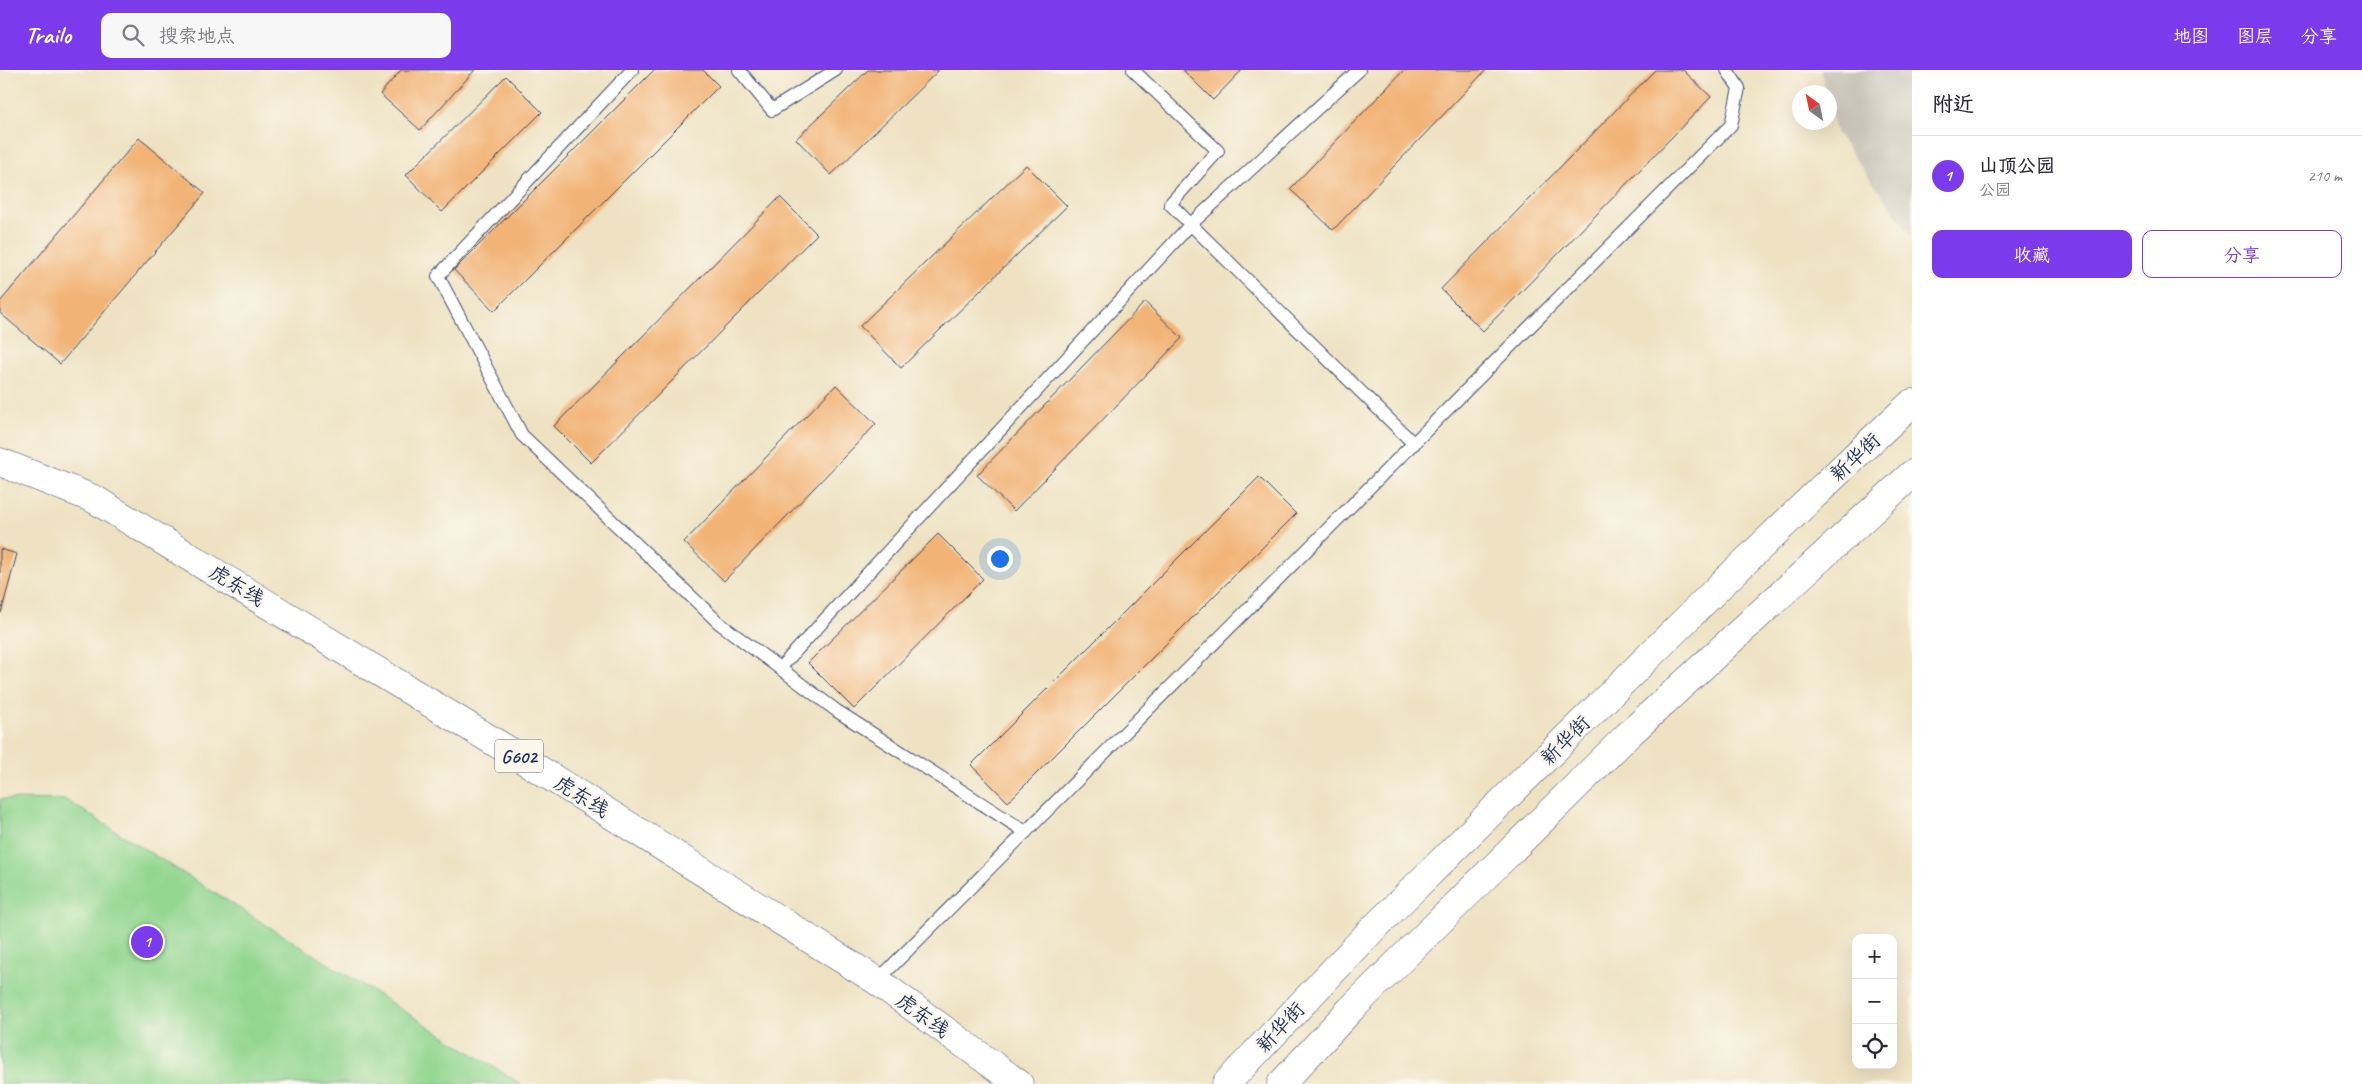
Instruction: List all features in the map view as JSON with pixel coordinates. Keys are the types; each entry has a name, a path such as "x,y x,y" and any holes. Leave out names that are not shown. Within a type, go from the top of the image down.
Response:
{"main road":[{"name":"新华街","path":"1226,1084 1370,932 1737,570 1912,403"},
{"name":"虎东线","path":"0,462 94,499 502,746 877,981 1016,1083"},
{"name":"新华街","path":"1281,1084 1364,996 1628,735 1912,474"}],"lane":[{"path":"632,70 438,276 522,435 719,623 837,711 1026,832"},
{"path":"739,70 772,110 836,70"},
{"path":"1134,70 1218,151 1170,204 1414,444"},
{"path":"780,668 1191,224 1359,70"},
{"path":"877,981 1732,125 1740,88 1727,70"}],"shaded area":[{"path":"1821,70 1912,70 1912,236 1836,132 1837,85 1824,85"}],"green space":[{"path":"0,799 66,800 521,1084 0,1084"}],"building":[{"path":"401,70 475,70 420,130 380,94"},
{"path":"654,70 703,70 719,86 494,311 454,270"},
{"path":"868,70 939,70 831,175 796,139"},
{"path":"1183,70 1242,70 1213,100"},
{"path":"1404,70 1486,70 1333,230 1290,189"},
{"path":"1655,70 1683,70 1711,97 1483,331 1441,289"},
{"path":"506,76 542,112 442,212 406,175"},
{"path":"139,138 205,193 60,364 0,313 0,302"},
{"path":"1026,165 1067,206 901,368 860,326"},
{"path":"780,197 817,234 591,463 554,426"},
{"path":"1145,302 1182,338 1014,511 977,475"},
{"path":"836,385 876,424 724,581 684,542"},
{"path":"1259,477 1296,514 1008,802 971,765"},
{"path":"938,534 983,579 854,709 808,663"},
{"path":"0,549 17,554 1,613 0,613"}],"place":[{"name":"山顶公园","path":"147,942"}]}
